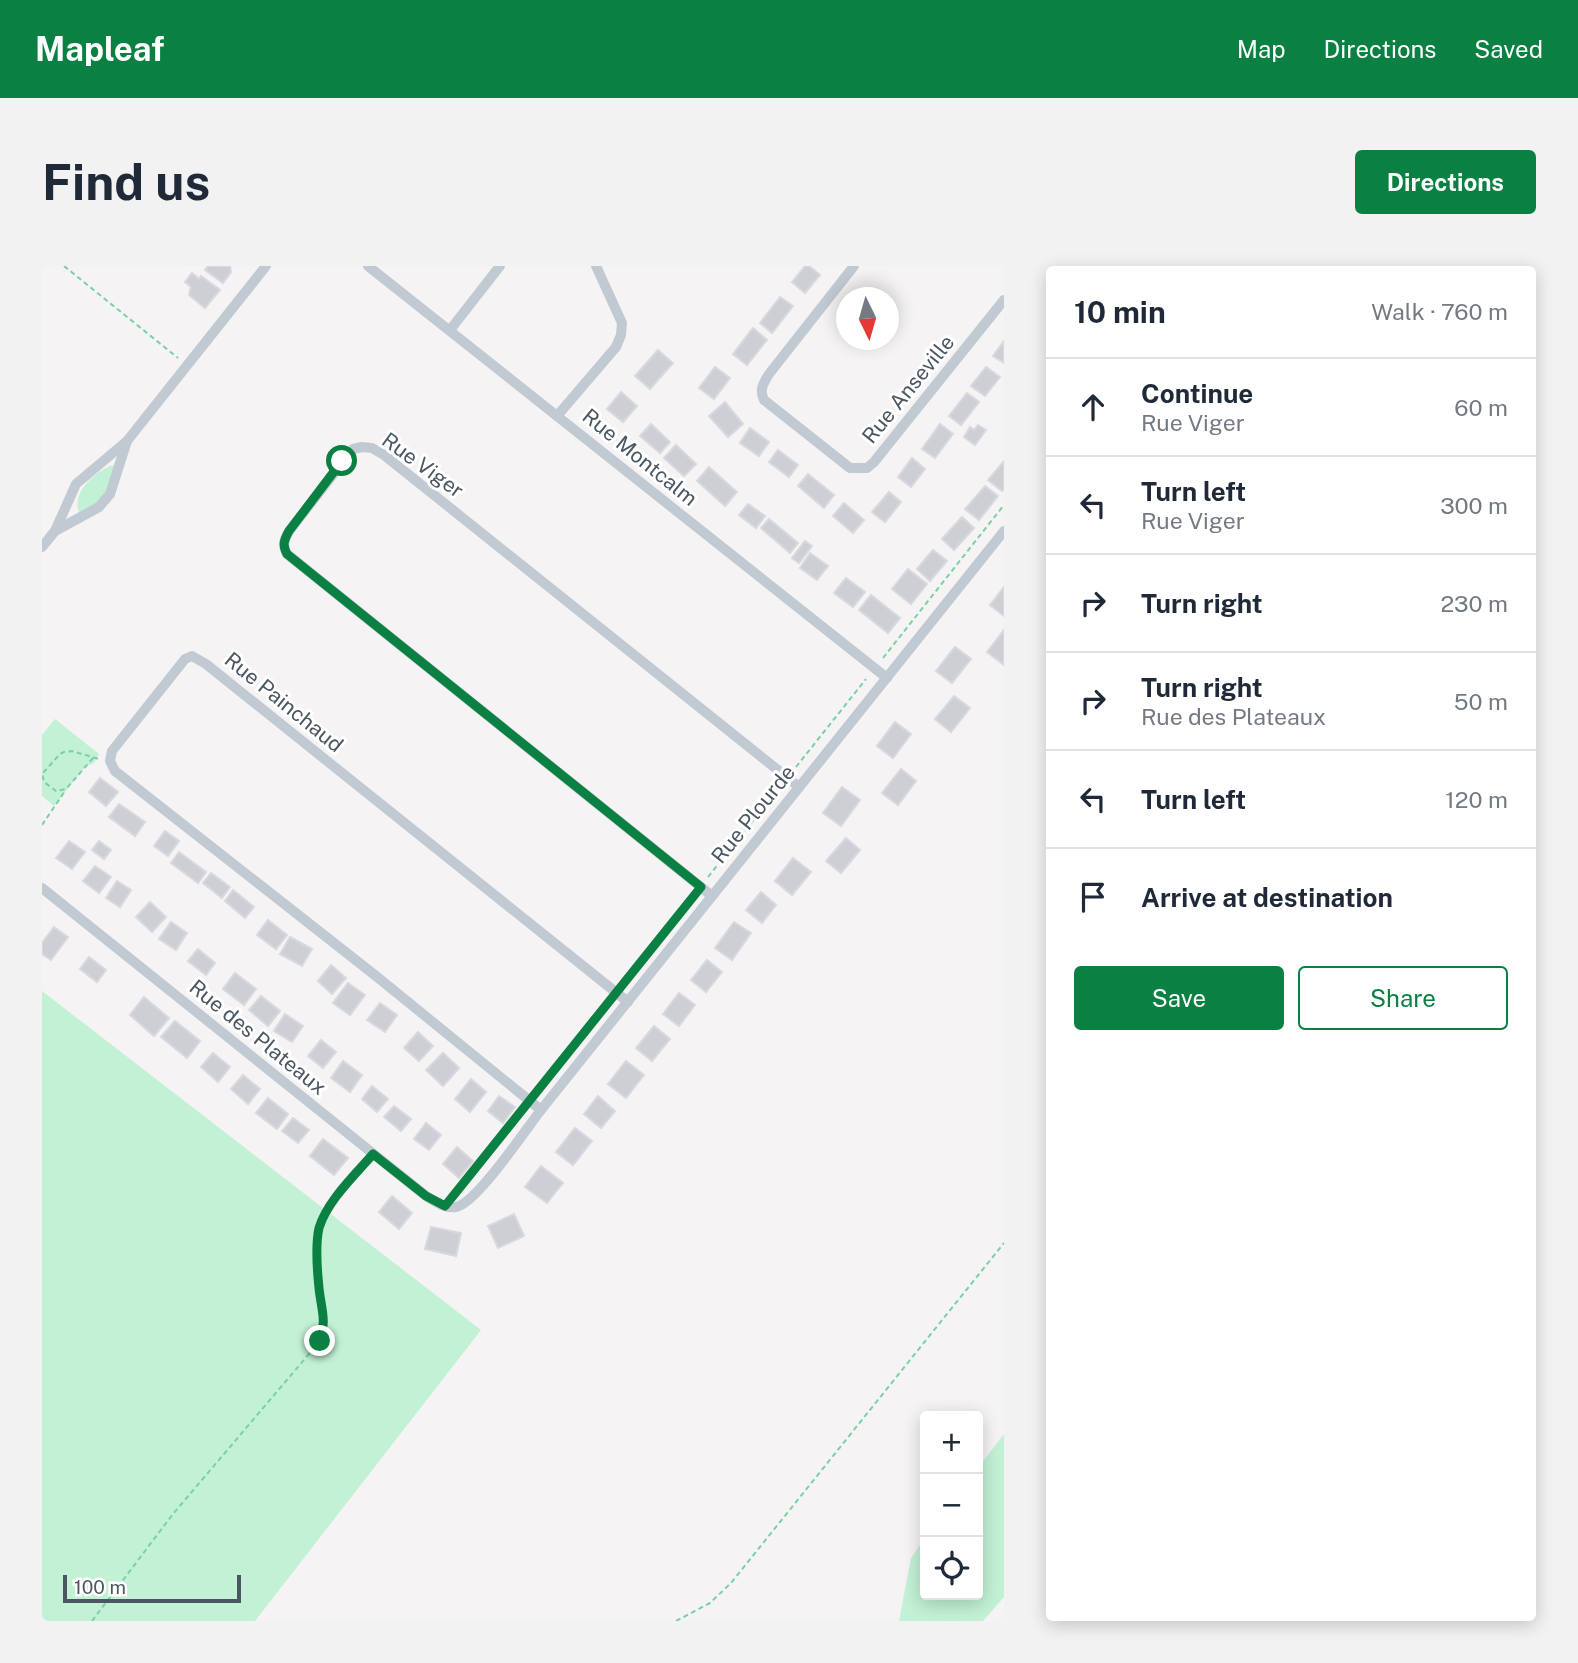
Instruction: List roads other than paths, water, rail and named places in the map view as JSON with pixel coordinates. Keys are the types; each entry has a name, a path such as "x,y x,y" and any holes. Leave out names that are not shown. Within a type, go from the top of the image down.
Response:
{"street":[{"path":"42,547 55,531 76,484 127,441 267,266"},
{"name":"Rue Montcalm","path":"368,266 887,678"},
{"path":"450,330 500,266"},
{"path":"557,416 615,347 621,335 622,323 596,266"},
{"name":"Rue Anseville","path":"854,266 769,374 762,385 761,394 764,400 850,468 867,468 874,462 1004,300"},
{"path":"55,531 99,507 110,494 127,441"},
{"name":"Rue Viger","path":"712,895 287,554 284,540 289,531 342,461 353,449 362,447 372,448 384,455 799,787"},
{"name":"Rue Plourde","path":"450,1207 469,1201 481,1188 1004,531"},
{"name":"Rue Painchaud","path":"541,1110 116,771 110,761 112,751 184,659 192,656 200,659 628,1002"},
{"name":"Rue des Plateaux","path":"42,888 426,1196 450,1207"}]}
